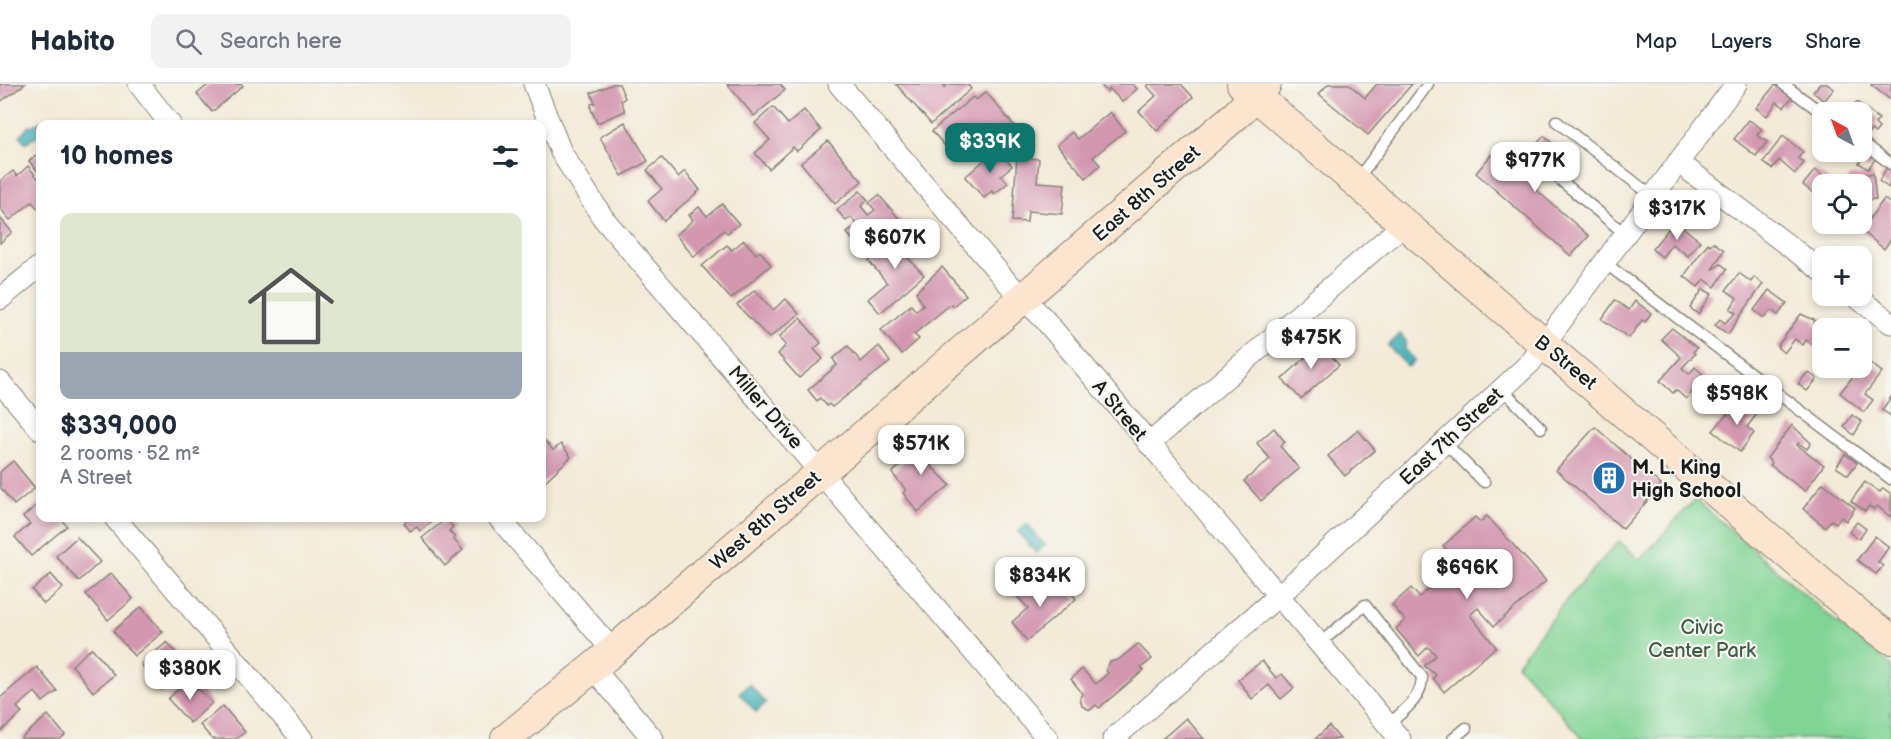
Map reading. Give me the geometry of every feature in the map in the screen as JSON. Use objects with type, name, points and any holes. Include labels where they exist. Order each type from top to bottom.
[{"type":"street","points":[[139,84],[167,120]]},
{"type":"street","name":"Miller Drive","points":[[534,84],[561,152],[603,218],[1048,739]]},
{"type":"street","name":"A Street","points":[[839,84],[1023,299],[1044,319],[1394,732]]},
{"type":"street","name":"East 7th Street","points":[[1113,739],[1278,596],[1502,389],[1545,345],[1736,84]]},
{"type":"street","name":"East 8th Street","points":[[1023,299],[1236,116],[1254,88]]},
{"type":"street","name":"B Street","points":[[1254,88],[1404,224],[1862,618],[1890,635]]},
{"type":"street","points":[[1678,162],[1812,263]]},
{"type":"street","points":[[1149,444],[1404,224]]},
{"type":"street","points":[[0,299],[36,269]]},
{"type":"street","name":"West 8th Street","points":[[506,739],[603,660],[1023,299]]},
{"type":"street","points":[[1868,306],[1891,323]]},
{"type":"street","points":[[0,382],[36,423]]},
{"type":"street","points":[[118,522],[303,739]]},
{"type":"street","points":[[502,522],[603,660],[653,739]]},
{"type":"lane","points":[[1356,182],[1428,84]]},
{"type":"lane","points":[[1783,84],[1812,106]]},
{"type":"lane","points":[[1556,121],[1652,196]]},
{"type":"lane","points":[[1872,150],[1891,164]]},
{"type":"lane","points":[[1558,178],[1625,234]]},
{"type":"lane","points":[[1605,264],[1891,479]]},
{"type":"lane","points":[[1502,389],[1541,428]]},
{"type":"lane","points":[[1444,442],[1484,482]]},
{"type":"lane","points":[[1319,644],[1365,605],[1422,677],[1422,688],[1394,732]]},
{"type":"lane","points":[[1453,739],[1466,728]]},
{"type":"green space","name":"Civic Center Park","points":[[1695,499],[1842,627],[1891,665],[1891,739],[1583,739],[1517,664],[1562,605],[1619,541],[1640,560]]},
{"type":"water","points":[[36,124],[36,137],[25,143],[20,136],[28,127]]},
{"type":"water","points":[[1400,334],[1406,341],[1405,349],[1415,360],[1408,367],[1388,346]]},
{"type":"water","points":[[1027,524],[1045,545],[1036,553],[1018,532]]},
{"type":"water","points":[[749,684],[766,703],[756,712],[739,693]]},
{"type":"building","points":[[0,84],[25,84],[0,102]]},
{"type":"building","points":[[209,84],[241,84],[243,86],[212,112],[197,94]]},
{"type":"building","points":[[613,84],[619,84],[625,98],[621,101],[625,111],[597,123],[591,109],[591,104],[595,103],[591,93]]},
{"type":"building","points":[[727,84],[780,84],[785,90],[754,116]]},
{"type":"building","points":[[896,84],[943,84],[945,87],[948,84],[967,84],[971,89],[931,124]]},
{"type":"building","points":[[1100,84],[1133,84],[1137,89],[1122,102],[1110,89],[1107,92]]},
{"type":"building","points":[[1150,84],[1181,84],[1193,97],[1157,131],[1139,111],[1156,96],[1147,86]]},
{"type":"building","points":[[1328,84],[1349,84],[1365,98],[1377,84],[1412,84],[1368,135],[1319,94]]},
{"type":"building","points":[[1820,84],[1827,84],[1834,89],[1824,101],[1813,92]]},
{"type":"building","points":[[1891,84],[1891,100],[1871,85]]},
{"type":"building","points":[[1775,85],[1792,98],[1784,107],[1777,102],[1767,116],[1756,108]]},
{"type":"building","points":[[986,92],[1016,128],[981,158],[961,133],[945,146],[932,131],[973,97],[976,100]]},
{"type":"building","points":[[773,107],[788,124],[804,110],[821,130],[797,151],[793,147],[769,169],[755,153],[770,140],[755,123]]},
{"type":"building","points":[[1110,112],[1125,131],[1093,157],[1100,165],[1086,178],[1057,145],[1072,132],[1078,139]]},
{"type":"building","points":[[1872,114],[1879,119],[1875,124],[1879,128],[1875,133],[1872,131]]},
{"type":"building","points":[[1749,120],[1762,129],[1757,135],[1767,142],[1756,156],[1734,139]]},
{"type":"building","points":[[625,122],[648,161],[622,176],[600,137]]},
{"type":"building","points":[[1544,136],[1565,154],[1534,188],[1589,236],[1571,256],[1476,173],[1492,154],[1512,171]]},
{"type":"building","points":[[1783,136],[1803,152],[1798,158],[1804,163],[1795,174],[1779,160],[1772,169],[1763,162]]},
{"type":"building","points":[[828,141],[862,181],[835,204],[801,163]]},
{"type":"building","points":[[997,149],[1012,166],[1001,175],[1008,183],[994,194],[992,191],[984,198],[965,177]]},
{"type":"building","points":[[1872,154],[1876,158],[1868,169],[1859,163],[1872,162]]},
{"type":"building","points":[[36,155],[36,169],[29,161]]},
{"type":"building","points":[[1017,157],[1039,159],[1037,182],[1065,184],[1062,214],[1028,211],[1027,222],[1012,221]]},
{"type":"building","points":[[662,158],[678,177],[685,171],[700,190],[664,221],[648,201],[662,189],[647,170]]},
{"type":"building","points":[[28,166],[36,176],[36,207],[32,202],[10,220],[0,208],[0,181],[13,171],[17,176]]},
{"type":"building","points":[[1887,167],[1891,170],[1889,188],[1879,181]]},
{"type":"building","points":[[1815,170],[1820,174],[1812,174],[1812,192],[1803,185]]},
{"type":"building","points":[[1873,173],[1876,199],[1872,199],[1872,174],[1867,174]]},
{"type":"building","points":[[860,191],[868,200],[861,206],[868,215],[875,210],[869,203],[879,195],[902,222],[885,237],[880,231],[860,249],[847,233],[857,225],[851,217],[846,221],[837,210]]},
{"type":"building","points":[[1884,199],[1891,204],[1891,239],[1884,249],[1866,234],[1872,234],[1872,215]]},
{"type":"building","points":[[722,204],[739,224],[727,233],[724,230],[694,257],[676,235],[693,220],[689,215],[699,207],[707,216]]},
{"type":"building","points":[[0,218],[12,232],[0,243]]},
{"type":"building","points":[[1675,221],[1700,241],[1688,256],[1672,244],[1662,257],[1652,249]]},
{"type":"building","points":[[906,229],[919,245],[906,256],[924,275],[880,313],[868,299],[887,283],[869,261]]},
{"type":"building","points":[[744,240],[756,254],[760,251],[771,265],[731,299],[702,266],[727,245],[732,250]]},
{"type":"building","points":[[1713,242],[1724,250],[1712,270],[1721,264],[1727,269],[1715,287],[1704,279],[1698,287],[1684,276],[1708,243],[1710,245]]},
{"type":"building","points":[[942,267],[966,295],[953,306],[951,304],[914,334],[919,339],[902,354],[881,330],[911,305],[916,311],[923,305],[916,292]]},
{"type":"building","points":[[1739,273],[1751,282],[1754,277],[1763,284],[1728,334],[1715,325],[1720,319],[1725,323],[1736,313],[1730,309],[1737,298],[1726,290]]},
{"type":"building","points":[[1703,289],[1712,294],[1698,314],[1690,308]]},
{"type":"building","points":[[755,290],[773,310],[786,299],[799,314],[769,338],[737,305]]},
{"type":"building","points":[[1769,290],[1787,303],[1778,315],[1771,310],[1764,318],[1754,310]]},
{"type":"building","points":[[1615,300],[1629,310],[1635,301],[1651,313],[1645,322],[1642,320],[1629,338],[1602,319]]},
{"type":"building","points":[[1801,314],[1812,319],[1812,345],[1806,340],[1803,345],[1795,339],[1784,353],[1777,347]]},
{"type":"building","points":[[800,318],[821,343],[814,349],[823,359],[799,378],[778,354],[786,345],[779,337]]},
{"type":"building","points":[[1672,328],[1697,348],[1693,352],[1695,354],[1682,368],[1689,374],[1695,367],[1706,377],[1701,383],[1705,387],[1698,395],[1693,391],[1686,399],[1676,390],[1673,393],[1660,381],[1681,357],[1661,339]]},
{"type":"building","points":[[1316,339],[1339,365],[1301,399],[1282,379],[1305,358],[1301,353]]},
{"type":"building","points":[[848,346],[861,362],[879,346],[890,362],[832,407],[829,404],[827,406],[820,398],[817,401],[808,390],[837,365],[833,359]]},
{"type":"building","points":[[1872,364],[1882,372],[1865,394],[1873,400],[1864,412],[1840,393],[1852,378],[1872,378]]},
{"type":"building","points":[[1808,372],[1812,378],[1817,379],[1807,391],[1798,384]]},
{"type":"building","points":[[1746,380],[1757,388],[1746,402],[1736,394]]},
{"type":"building","points":[[1891,397],[1891,416],[1882,410]]},
{"type":"building","points":[[1739,400],[1757,414],[1747,427],[1754,433],[1740,452],[1713,431]]},
{"type":"building","points":[[1852,415],[1862,422],[1854,435],[1844,427]]},
{"type":"building","points":[[1792,425],[1811,443],[1807,449],[1798,443],[1797,445],[1824,465],[1805,491],[1770,465],[1772,463],[1767,458]]},
{"type":"building","name":"M. L. King High School","points":[[1595,427],[1661,485],[1623,529],[1556,470]]},
{"type":"building","points":[[1274,428],[1285,442],[1280,446],[1299,469],[1261,501],[1244,481],[1270,459],[1257,443]]},
{"type":"building","points":[[1358,430],[1375,450],[1345,476],[1328,456]]},
{"type":"building","points":[[926,436],[940,452],[928,463],[950,485],[918,512],[903,493],[906,490],[892,473],[911,456],[909,452]]},
{"type":"building","points":[[546,442],[553,450],[561,444],[571,457],[546,480]]},
{"type":"building","points":[[1845,454],[1857,463],[1848,475],[1836,467]]},
{"type":"building","points":[[13,461],[35,488],[14,505],[0,487],[0,472]]},
{"type":"building","points":[[1865,482],[1880,492],[1883,488],[1891,494],[1891,517],[1877,506],[1874,509],[1869,506],[1865,511],[1851,501]]},
{"type":"building","points":[[1823,483],[1855,508],[1846,521],[1841,517],[1836,523],[1831,520],[1825,527],[1803,509]]},
{"type":"building","points":[[36,506],[36,522],[64,522],[67,526],[31,556],[15,537],[30,524],[23,517]]},
{"type":"building","points":[[1487,516],[1546,581],[1494,626],[1478,608],[1470,615],[1496,647],[1444,692],[1433,678],[1436,675],[1424,666],[1436,655],[1428,647],[1419,656],[1396,629],[1405,620],[1392,605],[1411,588],[1419,597],[1440,579],[1444,584],[1452,578],[1436,560],[1447,551],[1443,546],[1475,517],[1480,522]]},
{"type":"building","points":[[431,522],[420,531],[417,527],[410,531],[404,523]]},
{"type":"building","points":[[442,522],[449,522],[453,527],[449,531],[455,538],[453,539],[463,550],[445,566],[422,538]]},
{"type":"building","points":[[1857,522],[1866,529],[1858,539],[1849,532]]},
{"type":"building","points":[[1875,536],[1889,547],[1878,562],[1883,566],[1876,574],[1857,560]]},
{"type":"building","points":[[77,537],[100,562],[79,581],[56,556]]},
{"type":"building","points":[[111,573],[133,599],[108,620],[86,594]]},
{"type":"building","points":[[51,574],[63,588],[44,604],[32,590]]},
{"type":"building","points":[[1030,580],[1043,595],[1050,589],[1055,595],[1065,585],[1076,599],[1027,641],[1012,622],[1028,608],[1015,594]]},
{"type":"building","points":[[141,607],[163,632],[134,656],[113,631]]},
{"type":"building","points":[[167,642],[188,668],[162,690],[141,664]]},
{"type":"building","points":[[1138,644],[1152,659],[1141,668],[1144,670],[1099,708],[1096,705],[1090,710],[1082,706],[1080,698],[1083,694],[1071,679],[1082,669],[1096,684],[1108,673],[1106,670],[1110,662],[1118,660]]},
{"type":"building","points":[[92,648],[114,675],[93,692],[72,665]]},
{"type":"building","points":[[1262,661],[1276,678],[1282,674],[1294,688],[1281,699],[1269,685],[1252,699],[1238,680]]},
{"type":"building","points":[[37,667],[57,691],[43,702],[35,692],[17,707],[22,713],[0,732],[0,698]]},
{"type":"building","points":[[189,679],[212,703],[190,723],[168,699]]},
{"type":"building","points":[[223,706],[245,732],[236,739],[212,739],[200,725]]},
{"type":"building","points":[[48,715],[65,735],[60,739],[20,739]]},
{"type":"building","points":[[1186,718],[1204,739],[1162,739]]},
{"type":"building","points":[[1329,726],[1340,739],[1315,739]]},
{"type":"place","name":"M. L. King High School","points":[[1609,478]]}]
